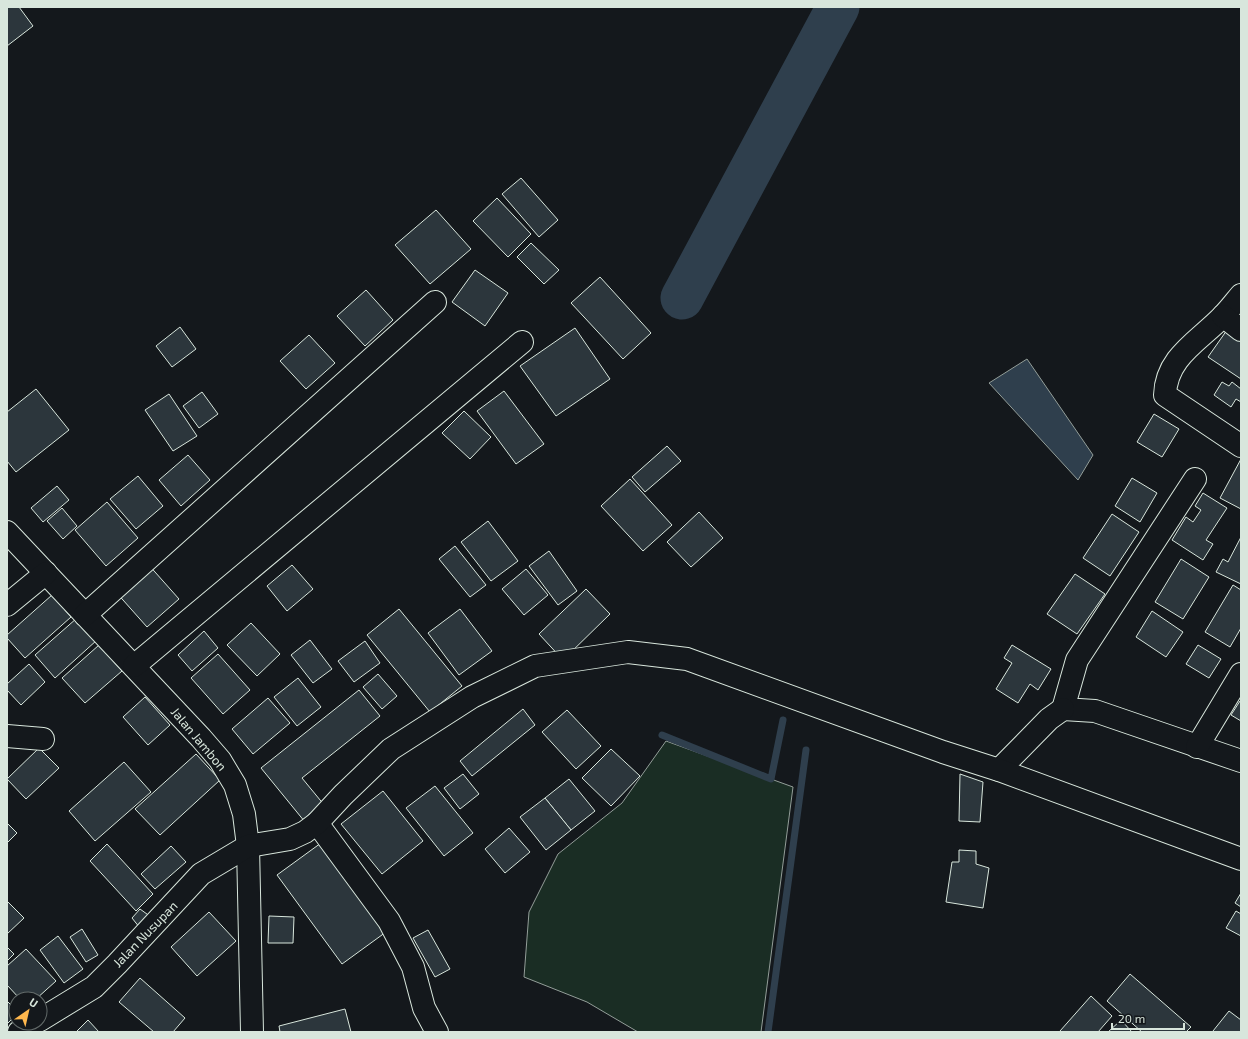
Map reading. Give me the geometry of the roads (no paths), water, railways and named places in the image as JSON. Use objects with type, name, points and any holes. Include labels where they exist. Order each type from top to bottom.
[{"type":"street","points":[[1241,295],[1223,316],[1179,357],[1165,381],[1165,395],[1241,446]]},
{"type":"street","points":[[85,615],[435,302]]},
{"type":"street","points":[[1223,316],[1241,330]]},
{"type":"street","points":[[134,666],[522,342]]},
{"type":"street","points":[[999,770],[1049,719],[1063,709],[1077,660],[1194,478]]},
{"type":"street","name":"Jalan Jambon","points":[[7,532],[134,666],[220,760],[237,792],[244,814],[248,846],[252,1032]]},
{"type":"street","points":[[7,605],[46,573]]},
{"type":"street","points":[[248,846],[290,839],[305,832],[317,823],[343,795],[392,750],[472,698],[535,666],[628,652],[687,659],[942,752],[999,770],[1241,859]]},
{"type":"street","points":[[1197,747],[1241,674]]},
{"type":"street","points":[[1063,709],[1096,711],[1241,761]]},
{"type":"street","points":[[7,736],[43,739]]},
{"type":"street","points":[[317,823],[389,921],[413,967],[424,1008],[437,1032]]},
{"type":"street","name":"Jalan Nusupan","points":[[48,1015],[94,986],[117,964],[201,874],[248,846]]},
{"type":"water","points":[[1027,359],[1093,455],[1078,480],[989,383]]},
{"type":"waterway","points":[[682,298],[838,7]]},
{"type":"waterway","points":[[662,735],[771,779],[783,720]]},
{"type":"waterway","points":[[768,1032],[806,750]]}]
